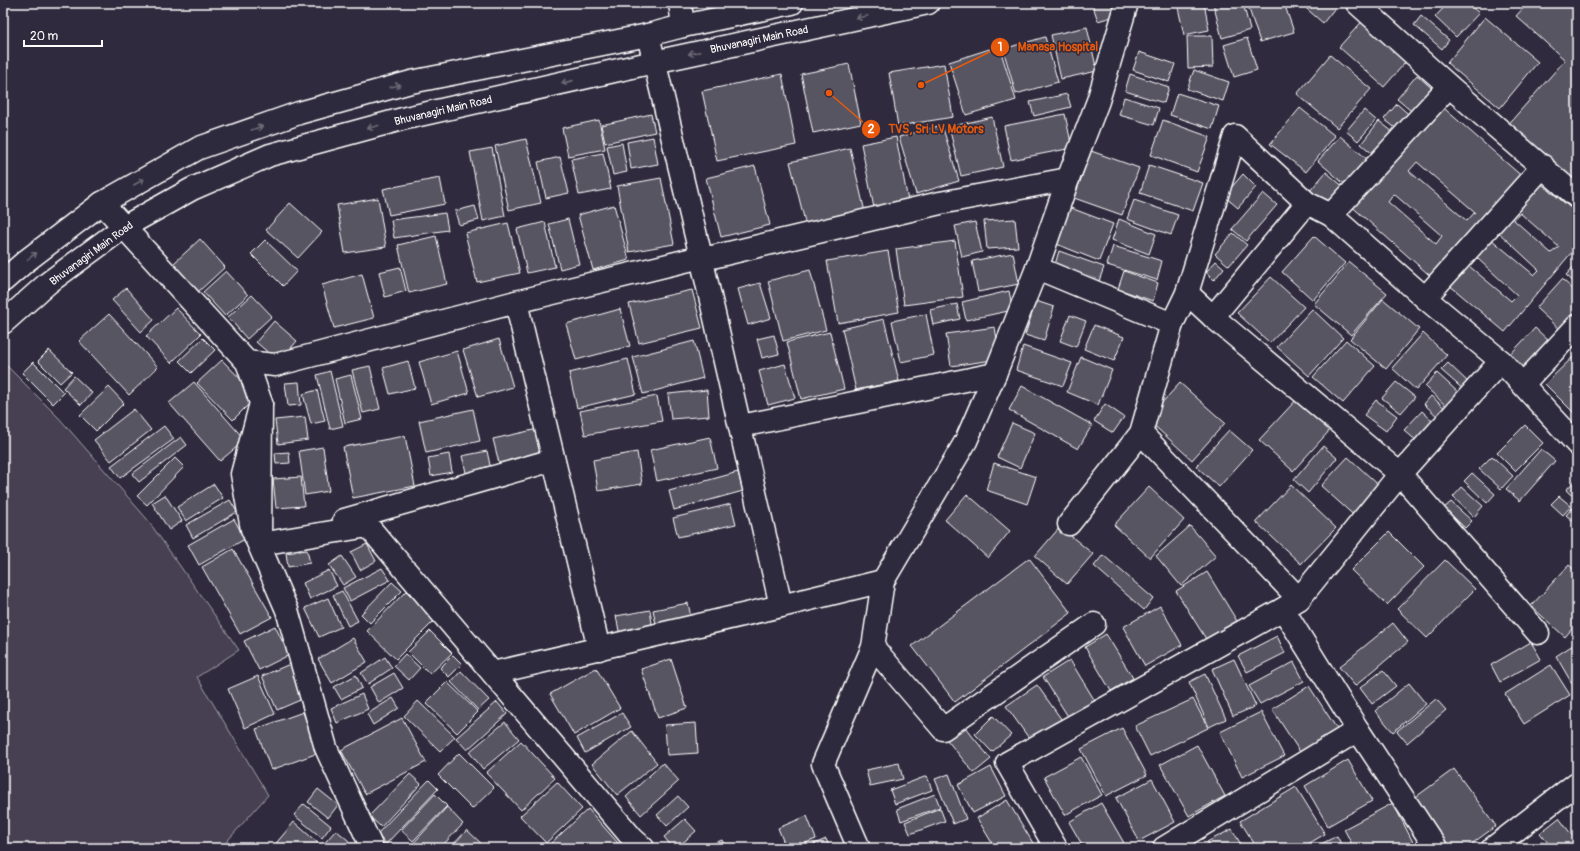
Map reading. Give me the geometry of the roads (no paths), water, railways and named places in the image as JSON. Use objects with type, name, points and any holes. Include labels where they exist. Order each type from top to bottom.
[{"type":"street","points":[[680,3],[683,26]]},
{"type":"street","points":[[3,281],[26,261],[102,203],[199,148],[299,113],[411,82],[648,35],[792,3]]},
{"type":"street","name":"Bhuvanagiri Main Road","points":[[3,323],[48,283],[124,227],[192,189],[270,155],[406,118],[654,62],[928,3]]},
{"type":"street","points":[[857,848],[858,846],[823,764],[873,647],[883,581],[966,440],[995,374],[1037,268],[1068,179],[1098,101],[1127,3]]},
{"type":"street","points":[[1357,3],[1449,86],[1577,197]]},
{"type":"street","points":[[648,35],[741,426],[781,606]]},
{"type":"street","points":[[1330,215],[1449,86]]},
{"type":"street","points":[[1069,524],[1141,433],[1172,324],[1187,294],[1235,136],[1307,203],[1330,215],[1501,362],[1577,444]]},
{"type":"street","points":[[1425,298],[1543,166]]},
{"type":"street","points":[[247,362],[275,365],[516,302],[701,257],[712,257],[940,203],[1068,179]]},
{"type":"street","points":[[102,203],[247,362],[261,403],[242,474],[256,537],[287,610],[326,748],[372,848]]},
{"type":"street","points":[[1213,317],[1307,203]]},
{"type":"street","points":[[1037,268],[1172,324]]},
{"type":"street","points":[[1187,294],[1400,474],[1538,633]]},
{"type":"street","points":[[516,302],[599,649]]},
{"type":"street","points":[[1523,384],[1577,326]]},
{"type":"street","points":[[1056,848],[1007,763],[1291,604],[1400,474],[1501,362]]},
{"type":"street","points":[[741,426],[995,374]]},
{"type":"street","points":[[1141,433],[1291,604],[1358,730],[1436,848]]},
{"type":"street","points":[[256,537],[553,460]]},
{"type":"street","points":[[256,537],[368,526],[633,839],[643,848]]},
{"type":"street","points":[[493,673],[883,581]]},
{"type":"street","points":[[873,647],[943,729],[1094,624]]},
{"type":"street","points":[[1164,848],[1358,730]]},
{"type":"street","points":[[1493,848],[1577,783]]},
{"type":"place","name":"Manasa Hospital","points":[[921,85]]},
{"type":"place","name":"TVS, Sri LV Motors","points":[[829,93]]}]
